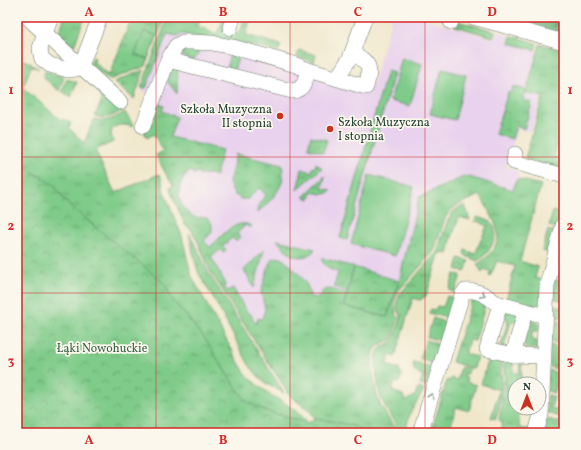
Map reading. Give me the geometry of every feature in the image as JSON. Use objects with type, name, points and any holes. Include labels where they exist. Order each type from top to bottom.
[{"type":"street","points":[[27,17],[120,102]]},
{"type":"street","points":[[51,17],[40,48],[40,55],[44,61],[50,65],[68,70],[74,70],[80,66],[84,60],[100,17]]},
{"type":"street","points":[[337,78],[352,53],[365,17]]},
{"type":"street","points":[[473,17],[564,42]]},
{"type":"street","points":[[143,126],[168,60],[176,46],[181,43],[212,43],[296,65],[366,87],[369,73],[368,66],[365,61],[352,53]]},
{"type":"street","points":[[168,60],[292,91],[298,90],[303,85],[308,70]]},
{"type":"street","points":[[515,154],[514,162],[564,176]]},
{"type":"street","points":[[536,433],[541,415],[547,285],[559,257],[564,222]]},
{"type":"street","points":[[420,433],[462,295],[466,291],[487,296],[495,303],[545,316]]},
{"type":"street","points":[[500,304],[487,349],[513,355],[543,356]]},
{"type":"street","points":[[513,355],[525,312]]},
{"type":"shaded area","points":[[392,17],[419,17],[494,39],[496,31],[510,35],[508,43],[553,56],[531,132],[517,129],[506,167],[519,171],[514,191],[419,197],[399,281],[387,317],[315,418],[309,410],[294,397],[227,291],[192,229],[171,188],[174,185],[167,138],[154,134],[147,138],[150,94],[142,91],[165,33],[179,32],[372,86]]},
{"type":"green space","points":[[65,17],[85,17],[74,46],[58,34]]},
{"type":"green space","points":[[132,17],[165,17],[153,47],[137,55],[148,59],[146,66],[109,80],[90,64],[93,57],[95,58],[94,62],[109,76]]},
{"type":"green space","points":[[168,17],[201,17],[198,26],[217,34],[224,17],[228,17],[225,28],[240,33],[245,17],[251,17],[246,35],[281,45],[278,52],[260,47],[182,34],[177,36],[167,34],[146,88],[141,88]]},
{"type":"green space","points":[[512,17],[564,17],[564,40],[510,25]]},
{"type":"green space","points":[[457,21],[495,31],[493,37],[455,26]]},
{"type":"green space","points":[[144,31],[157,36],[148,59],[135,54]]},
{"type":"green space","points":[[511,36],[537,43],[535,50],[509,43]]},
{"type":"green space","points":[[540,44],[564,51],[564,122],[554,157],[564,160],[564,170],[525,159],[543,97],[526,93]]},
{"type":"green space","points":[[184,47],[197,49],[198,55],[194,60],[182,57],[181,52]]},
{"type":"green space","points":[[299,50],[316,55],[314,62],[297,57]]},
{"type":"green space","points":[[232,54],[239,55],[234,71],[228,68],[229,59]]},
{"type":"green space","points":[[402,58],[422,64],[410,106],[390,101]]},
{"type":"green space","name":"Łąki Nowohuckie","points":[[24,60],[39,69],[31,66],[23,88],[62,121],[63,119],[71,123],[69,128],[84,143],[94,119],[107,120],[125,112],[134,127],[120,125],[115,127],[111,133],[113,142],[95,150],[115,193],[159,174],[162,180],[164,192],[182,236],[192,277],[229,345],[229,348],[231,348],[243,369],[256,384],[270,394],[270,396],[273,396],[296,411],[308,423],[17,433],[17,77]]},
{"type":"green space","points":[[178,66],[177,94],[167,81],[172,68]]},
{"type":"green space","points":[[442,69],[466,75],[455,120],[430,114]]},
{"type":"green space","points":[[144,70],[134,99],[114,82]]},
{"type":"green space","points":[[45,71],[64,77],[59,91],[43,77]]},
{"type":"green space","points":[[387,71],[394,73],[347,240],[340,238]]},
{"type":"green space","points":[[67,79],[77,82],[71,97],[62,91]]},
{"type":"green space","points":[[513,86],[526,90],[523,100],[532,103],[524,129],[516,126],[512,139],[495,134],[508,92],[511,93]]},
{"type":"green space","points":[[103,91],[119,104],[123,110],[110,117],[103,118],[95,116],[102,100],[100,97]]},
{"type":"green space","points":[[156,103],[164,106],[162,111],[177,117],[170,137],[222,150],[216,176],[210,174],[200,175],[199,172],[193,174],[191,171],[183,178],[180,185],[179,197],[184,208],[188,212],[199,219],[199,217],[207,218],[212,224],[212,232],[204,241],[210,247],[229,229],[235,226],[246,224],[252,226],[250,228],[246,225],[237,233],[240,237],[236,241],[232,238],[223,246],[226,250],[223,253],[220,250],[211,257],[226,284],[224,286],[227,291],[233,288],[248,314],[250,313],[256,324],[258,318],[262,319],[265,309],[261,292],[270,262],[277,257],[283,259],[300,276],[307,286],[310,297],[319,298],[321,293],[326,289],[334,290],[347,294],[344,306],[387,317],[399,281],[419,197],[466,176],[513,190],[517,179],[541,185],[520,261],[538,267],[535,278],[544,280],[543,307],[537,311],[506,300],[515,266],[497,261],[491,275],[489,276],[490,271],[483,269],[482,273],[477,264],[486,258],[493,250],[496,245],[498,235],[490,212],[480,195],[456,206],[447,215],[444,221],[434,251],[397,294],[394,302],[398,319],[391,340],[380,344],[374,352],[372,367],[376,393],[381,406],[397,433],[378,433],[361,430],[354,426],[315,418],[309,410],[290,396],[210,271],[191,229],[185,225],[171,192],[170,187],[172,188],[173,185],[156,155],[163,151],[154,134],[147,138],[144,132]]},
{"type":"green space","points":[[311,136],[327,140],[323,152],[308,148]]},
{"type":"green space","points":[[236,154],[282,165],[282,180],[277,192],[257,213],[261,201],[266,195],[259,188],[248,199],[241,199],[233,193],[229,182]]},
{"type":"green space","name":"Łąki Nowohuckie","points":[[17,159],[31,171],[54,185],[69,205],[165,284],[172,299],[205,339],[228,376],[247,402],[266,411],[308,423],[315,418],[354,426],[361,430],[378,433],[17,433]]},
{"type":"green space","points":[[316,163],[322,168],[297,190],[302,169],[311,172],[313,167],[315,168]]},
{"type":"green space","points":[[369,175],[414,187],[395,256],[351,244]]},
{"type":"green space","points":[[325,176],[322,188],[331,190],[329,192],[323,194],[312,192],[310,199],[303,197]]},
{"type":"green space","points":[[465,205],[470,220],[459,217],[449,246],[448,254],[440,252],[426,296],[420,300],[413,298],[395,357],[390,355],[387,365],[399,369],[402,375],[399,383],[395,382],[392,391],[403,395],[405,401],[415,396],[419,388],[424,390],[410,413],[405,433],[400,433],[380,395],[376,370],[376,356],[383,346],[392,342],[401,318],[397,309],[399,295],[437,252],[447,222],[453,212]]},
{"type":"green space","points":[[553,211],[563,214],[559,229],[549,226]]},
{"type":"green space","points":[[477,217],[485,219],[493,224],[495,233],[493,243],[488,252],[477,261],[466,256],[464,253],[465,250],[475,254],[487,226],[478,221],[474,222]]},
{"type":"green space","points":[[548,230],[558,233],[552,253],[542,251]]},
{"type":"green space","points":[[189,233],[208,272],[284,393],[267,384],[249,365],[198,272]]},
{"type":"green space","points":[[277,240],[315,249],[310,255],[297,257],[286,251]]},
{"type":"green space","points":[[264,250],[254,288],[244,270]]},
{"type":"green space","points":[[322,258],[354,267],[348,291],[334,287],[338,272],[329,269],[323,263]]},
{"type":"green space","points":[[459,258],[469,261],[465,272],[456,269]]},
{"type":"green space","points":[[354,267],[399,281],[387,317],[344,306]]},
{"type":"green space","points":[[454,274],[461,275],[455,293],[449,290]]},
{"type":"green space","points":[[552,279],[564,282],[564,301],[552,298]]},
{"type":"green space","points":[[447,296],[454,298],[447,318],[429,313],[431,309],[435,310],[437,306],[443,307]]},
{"type":"green space","points":[[473,297],[485,303],[485,306],[475,341],[469,340],[465,354],[478,357],[474,368],[471,368],[452,362]]},
{"type":"green space","points":[[551,304],[564,308],[564,319],[551,316]]},
{"type":"green space","points":[[504,312],[516,312],[519,320],[511,322],[503,350],[500,349],[508,321],[503,316]]},
{"type":"green space","points":[[433,318],[444,322],[445,328],[441,341],[427,337]]},
{"type":"green space","points":[[551,319],[564,323],[564,345],[550,341]]},
{"type":"green space","points":[[534,320],[539,324],[538,331],[532,331],[532,340],[537,341],[537,350],[526,348],[524,345],[529,321]]},
{"type":"green space","points":[[426,340],[440,345],[434,364],[420,359]]},
{"type":"green space","points":[[550,345],[564,349],[564,360],[561,370],[550,367]]},
{"type":"green space","points":[[489,358],[500,359],[502,379],[501,399],[496,419],[491,418],[499,390],[481,384]]},
{"type":"green space","points":[[503,360],[514,360],[513,373],[519,373],[520,361],[522,361],[521,376],[507,376],[507,416],[520,416],[519,428],[530,429],[529,433],[502,430],[502,421],[499,420],[505,379]]},
{"type":"green space","points":[[414,362],[432,367],[426,386],[420,385],[423,375],[416,373],[413,367]]},
{"type":"green space","points":[[461,367],[469,369],[468,374],[465,373],[463,377],[467,378],[466,382],[476,385],[469,411],[456,407],[449,433],[431,433],[447,380],[450,381],[451,378],[457,380]]},
{"type":"green space","points":[[549,370],[560,374],[555,393],[547,391]]},
{"type":"green space","points":[[548,395],[554,397],[551,408],[564,412],[564,418],[547,413]]},
{"type":"green space","points":[[547,419],[564,423],[564,426],[560,425],[558,433],[542,433]]},
{"type":"place","name":"Szkoła Muzyczna II stopnia","points":[[280,116]]},
{"type":"place","name":"Szkoła Muzyczna I stopnia","points":[[330,129]]}]
